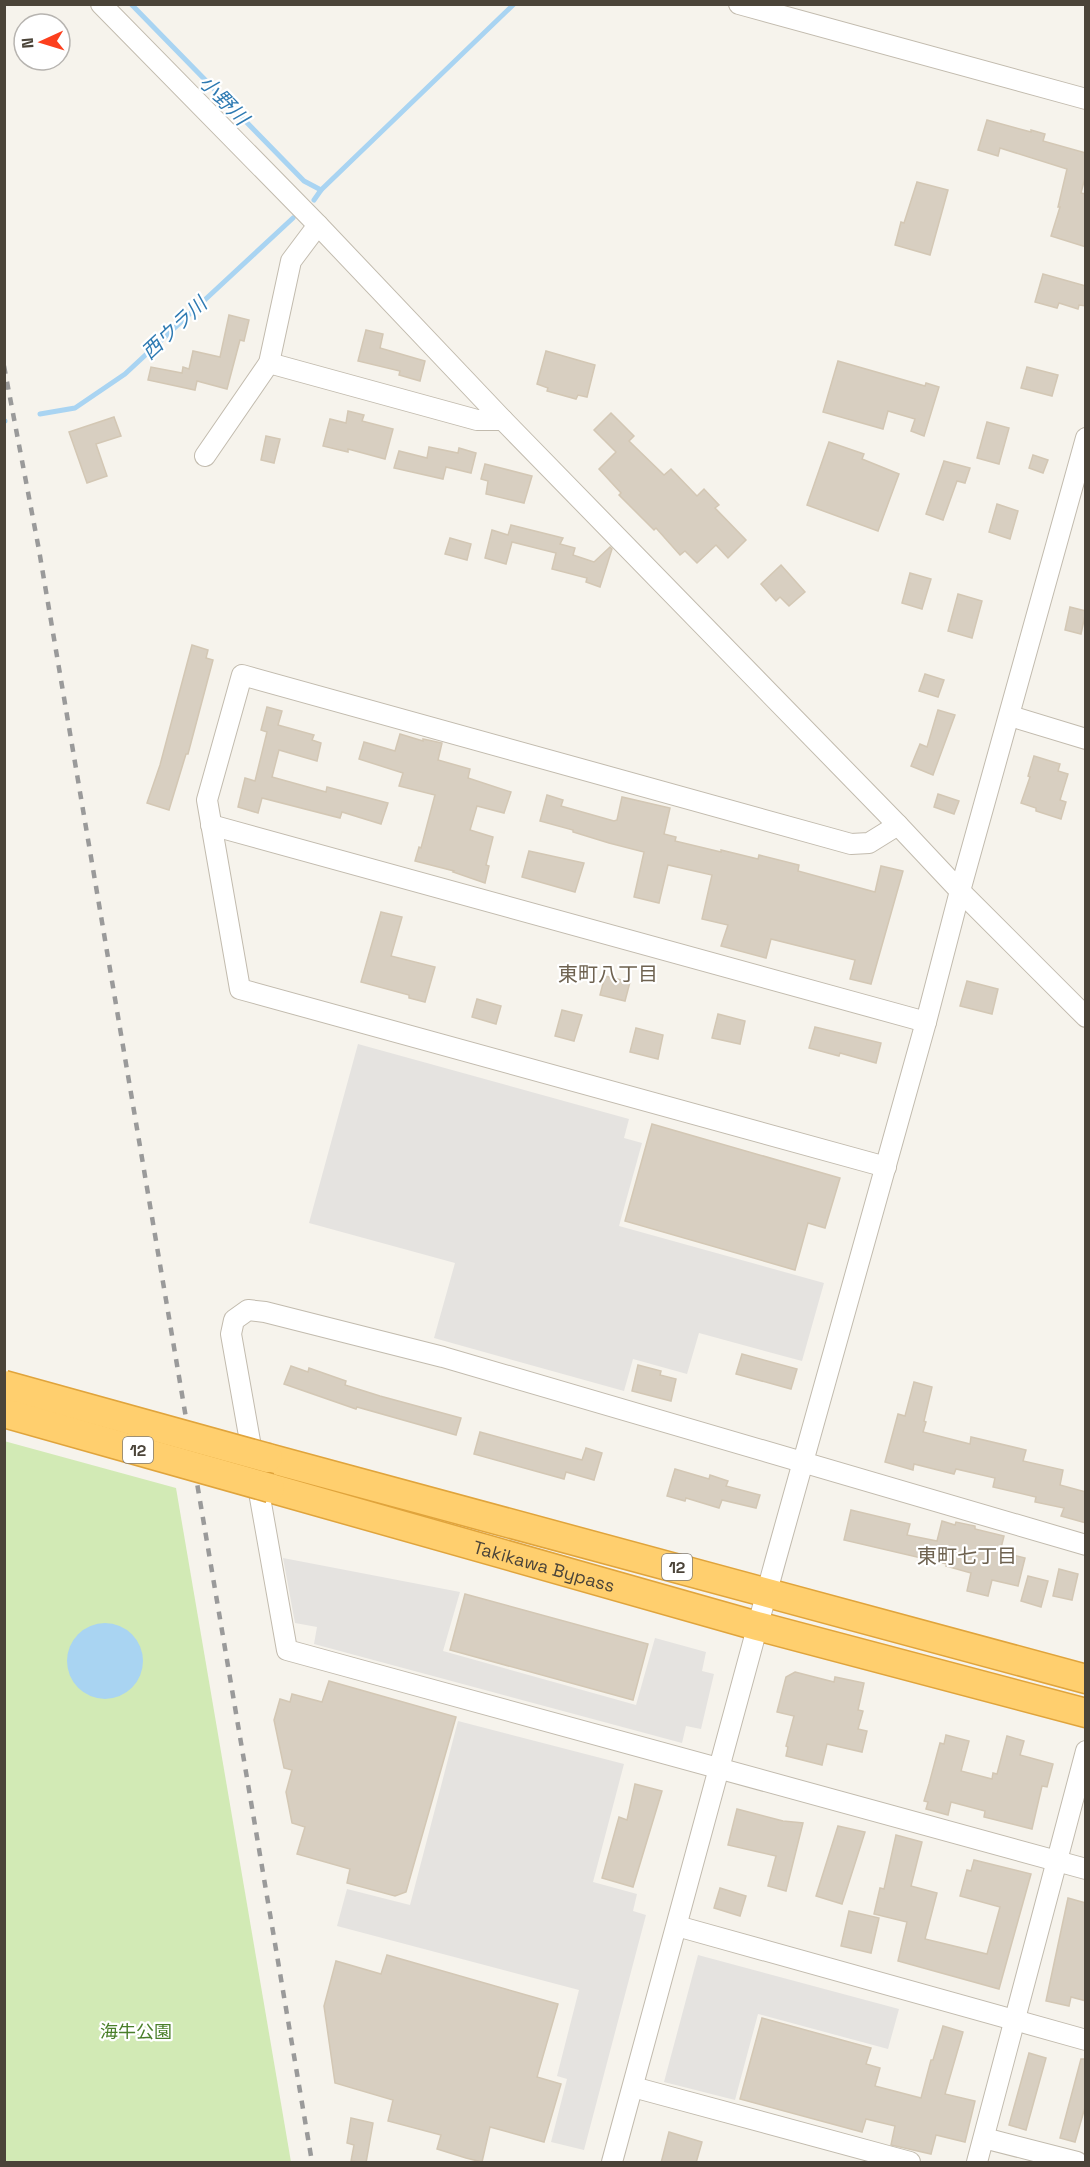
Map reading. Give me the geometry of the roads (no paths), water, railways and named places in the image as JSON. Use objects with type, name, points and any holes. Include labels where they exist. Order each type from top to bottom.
[{"type":"highway","name":"Takikawa Bypass","points":[[4,1385],[1086,1678]]},
{"type":"highway","name":"Takikawa Bypass","points":[[4,1413],[757,1626],[1086,1713]]},
{"type":"street","points":[[100,4],[318,225],[503,420],[960,891],[1086,1017]]},
{"type":"street","points":[[739,4],[1086,99]]},
{"type":"street","points":[[205,456],[269,363],[291,261],[318,225]]},
{"type":"street","points":[[269,363],[477,420],[503,420]]},
{"type":"street","points":[[612,2163],[757,1626],[886,1167],[1086,438]]},
{"type":"street","points":[[886,1167],[240,989],[207,800],[242,675],[851,844],[870,843],[898,825]]},
{"type":"street","points":[[1010,716],[1086,739]]},
{"type":"street","points":[[211,825],[926,1022]]},
{"type":"street","points":[[1086,1545],[444,1357],[265,1312],[248,1310],[234,1320],[231,1334],[287,1650],[1086,1869]]},
{"type":"street","points":[[977,2163],[1086,1751]]},
{"type":"street","points":[[677,1926],[1086,2040]]},
{"type":"street","points":[[633,2087],[910,2163]]},
{"type":"street","points":[[984,2138],[1077,2163]]},
{"type":"water","points":[[98,1623],[112,1623],[126,1629],[137,1640],[143,1654],[140,1676],[132,1688],[112,1699],[98,1699],[84,1693],[73,1682],[67,1668],[67,1654],[73,1640],[84,1629]]},
{"type":"waterway","name":"小野川","points":[[131,4],[304,181],[321,190]]},
{"type":"waterway","name":"西ウラ川","points":[[314,200],[321,190],[514,4]]},
{"type":"waterway","name":"西ウラ川","points":[[40,414],[75,408],[125,374],[293,218]]},
{"type":"railway","points":[[4,366],[39,550],[312,2162]]},
{"type":"district","name":"東町八丁目","points":[[608,974]]},
{"type":"district","name":"東町七丁目","points":[[967,1556]]},
{"type":"park label","name":"海牛公園","points":[[136,2031]]}]
